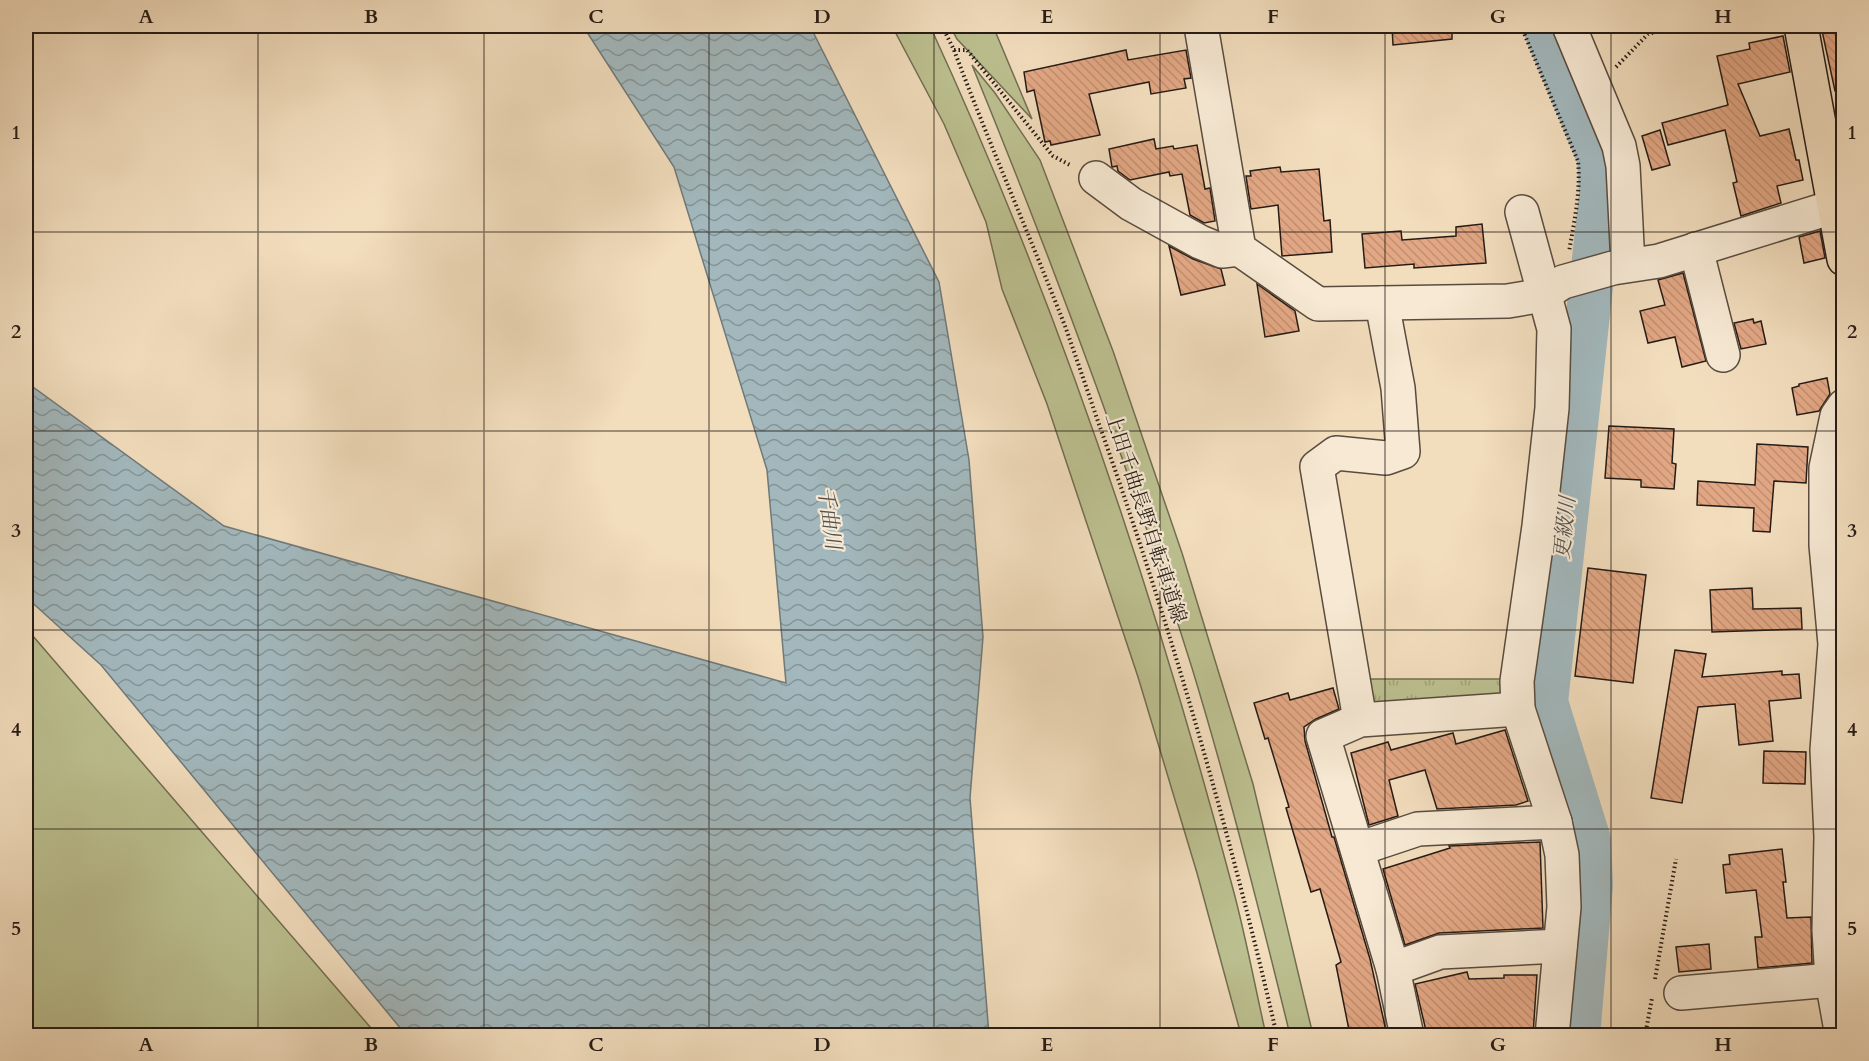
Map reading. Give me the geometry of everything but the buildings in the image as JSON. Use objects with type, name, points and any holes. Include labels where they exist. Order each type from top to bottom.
[{"type":"main road","points":[[1801,26],[1844,259]]},
{"type":"street","points":[[1201,26],[1239,249]]},
{"type":"street","points":[[1569,26],[1619,146],[1623,166],[1620,267]]},
{"type":"street","points":[[1096,178],[1131,204],[1200,242],[1222,250],[1239,249],[1318,304],[1508,301],[1620,267],[1659,261],[1833,207]]},
{"type":"street","points":[[1522,212],[1558,286],[1554,329],[1552,408],[1539,526],[1517,681],[1518,709],[1555,822],[1562,855],[1564,907],[1552,1035]]},
{"type":"street","points":[[1696,249],[1724,355]]},
{"type":"street","points":[[1360,720],[1317,467],[1336,453],[1386,458],[1403,452],[1398,388],[1382,303]]},
{"type":"street","points":[[1842,1035],[1832,980],[1829,930],[1831,837],[1827,750],[1835,644],[1826,545],[1826,468],[1837,417],[1844,406]]},
{"type":"street","points":[[1407,1035],[1393,969],[1323,736],[1360,720],[1518,709]]},
{"type":"street","points":[[1358,849],[1418,829],[1555,822]]},
{"type":"street","points":[[1393,969],[1440,952],[1560,946]]},
{"type":"street","points":[[1681,993],[1832,980]]},
{"type":"path","name":"上田千曲長野自転車道線","points":[[942,26],[954,50],[1065,327],[1137,533],[1188,696],[1221,813],[1255,939],[1277,1035]]},
{"type":"path","points":[[1521,26],[1578,161],[1580,177],[1578,195],[1558,286]]},
{"type":"path","points":[[1595,89],[1648,34],[1681,26]]},
{"type":"path","points":[[954,50],[967,50],[1053,156],[1096,178]]},
{"type":"path","points":[[1645,1035],[1676,859]]},
{"type":"green space","points":[[892,26],[930,26],[977,131],[1062,343],[1137,559],[1171,669],[1233,889],[1266,1035],[1241,1035],[1197,873],[1138,677],[1047,404],[1002,289],[986,222],[944,124]]},
{"type":"green space","points":[[950,26],[993,26],[1032,119],[957,39]]},
{"type":"green space","points":[[972,65],[995,93],[1040,160],[1113,351],[1182,553],[1253,784],[1313,1035],[1290,1035],[1256,897],[1192,668],[1116,440],[1032,214]]},
{"type":"green space","points":[[26,628],[377,1035],[26,1035]]},
{"type":"green space","points":[[1364,679],[1509,679],[1508,694],[1372,710]]},
{"type":"water","name":"千曲川","points":[[583,26],[810,26],[939,282],[969,460],[983,637],[970,798],[989,1035],[406,1035],[101,665],[26,597],[26,382],[224,526],[786,683],[767,470],[674,167]]},
{"type":"waterway","name":"更級川","points":[[1544,26],[1599,158],[1601,194],[1546,702],[1589,840],[1591,885],[1578,1036]]}]
